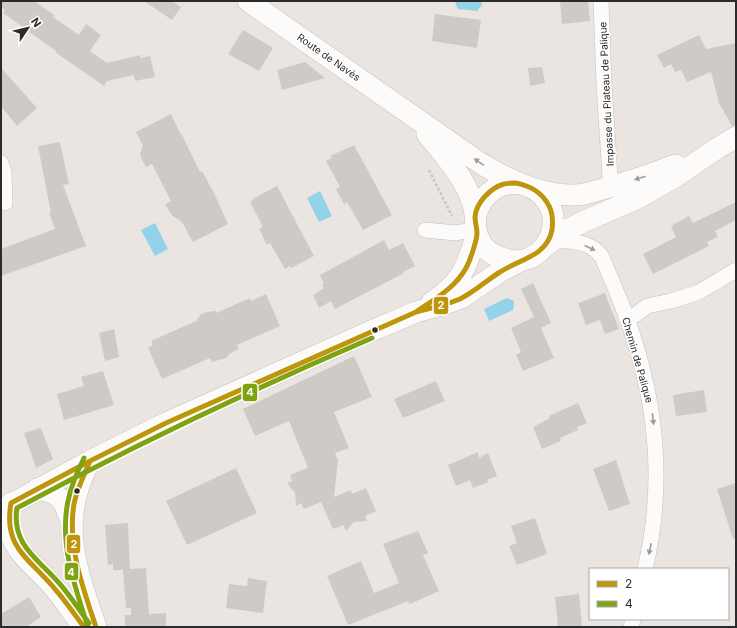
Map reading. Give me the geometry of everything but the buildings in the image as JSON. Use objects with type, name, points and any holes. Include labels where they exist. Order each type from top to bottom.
[{"type":"main road","name":"Route de Navès","points":[[248,1],[409,114]]},
{"type":"main road","points":[[409,114],[498,173],[527,185],[556,194],[577,196],[613,186],[649,175],[716,149]]},
{"type":"main road","points":[[409,114],[446,157],[471,196],[471,228],[467,266],[460,278],[451,288],[416,312]]},
{"type":"main road","points":[[84,627],[50,583],[19,552],[9,532],[6,506],[90,461],[174,420],[354,338],[416,312],[461,298],[501,271],[538,253],[565,231],[638,198],[736,137]]},
{"type":"main road","points":[[471,228],[479,205],[485,196],[494,189],[504,184],[516,183],[527,185],[538,191],[546,200],[552,211],[553,223],[549,243]]},
{"type":"main road","points":[[471,228],[483,246],[493,256],[506,260],[520,261]]},
{"type":"main road","points":[[72,524],[78,492],[90,461]]},
{"type":"main road","points":[[37,489],[48,490],[57,494],[67,509],[72,524],[77,571],[96,627]]},
{"type":"main road","points":[[1,551],[30,564]]},
{"type":"street","name":"Impasse du Plateau de Palique","points":[[601,1],[604,84],[610,177],[613,186]]},
{"type":"street","points":[[1,163],[4,172],[5,203]]},
{"type":"street","points":[[425,230],[471,228]]},
{"type":"street","name":"Chemin de Palique","points":[[549,243],[572,241],[583,244],[599,253],[602,257],[632,332],[650,400],[656,446],[654,520],[651,545],[645,568]]},
{"type":"street","points":[[626,318],[635,315],[647,306],[671,302],[699,292],[736,270]]},
{"type":"path","points":[[426,164],[455,223],[471,228]]},
{"type":"water","points":[[455,1],[481,1],[482,5],[477,11],[458,9]]},
{"type":"water","points":[[320,191],[332,216],[319,222],[307,198]]},
{"type":"water","points":[[155,223],[168,249],[155,256],[141,230]]},
{"type":"water","points":[[507,298],[514,301],[513,310],[489,321],[484,309]]},
{"type":"transit line","name":"2","points":[[507,183],[516,183],[536,190],[546,201],[551,211],[553,223],[552,230],[545,246],[532,256],[500,272],[460,299],[444,305],[416,312],[450,287],[466,268],[476,240],[477,233],[475,217],[481,201],[499,186],[507,183]]},
{"type":"transit line","name":"2","points":[[11,503],[166,423],[416,312]]},
{"type":"transit line","name":"4","points":[[89,623],[63,588],[28,550],[22,541],[18,532],[16,521],[17,508],[193,419],[372,338]]},
{"type":"transit line","name":"4","points":[[84,458],[74,479],[69,495],[66,517],[66,533],[70,565],[88,627]]},
{"type":"transit line","name":"2","points":[[90,461],[75,498],[72,520],[74,551],[81,582],[96,627]]},
{"type":"transit line","name":"2","points":[[11,503],[10,518],[14,542],[27,560],[62,597],[84,627]]}]
